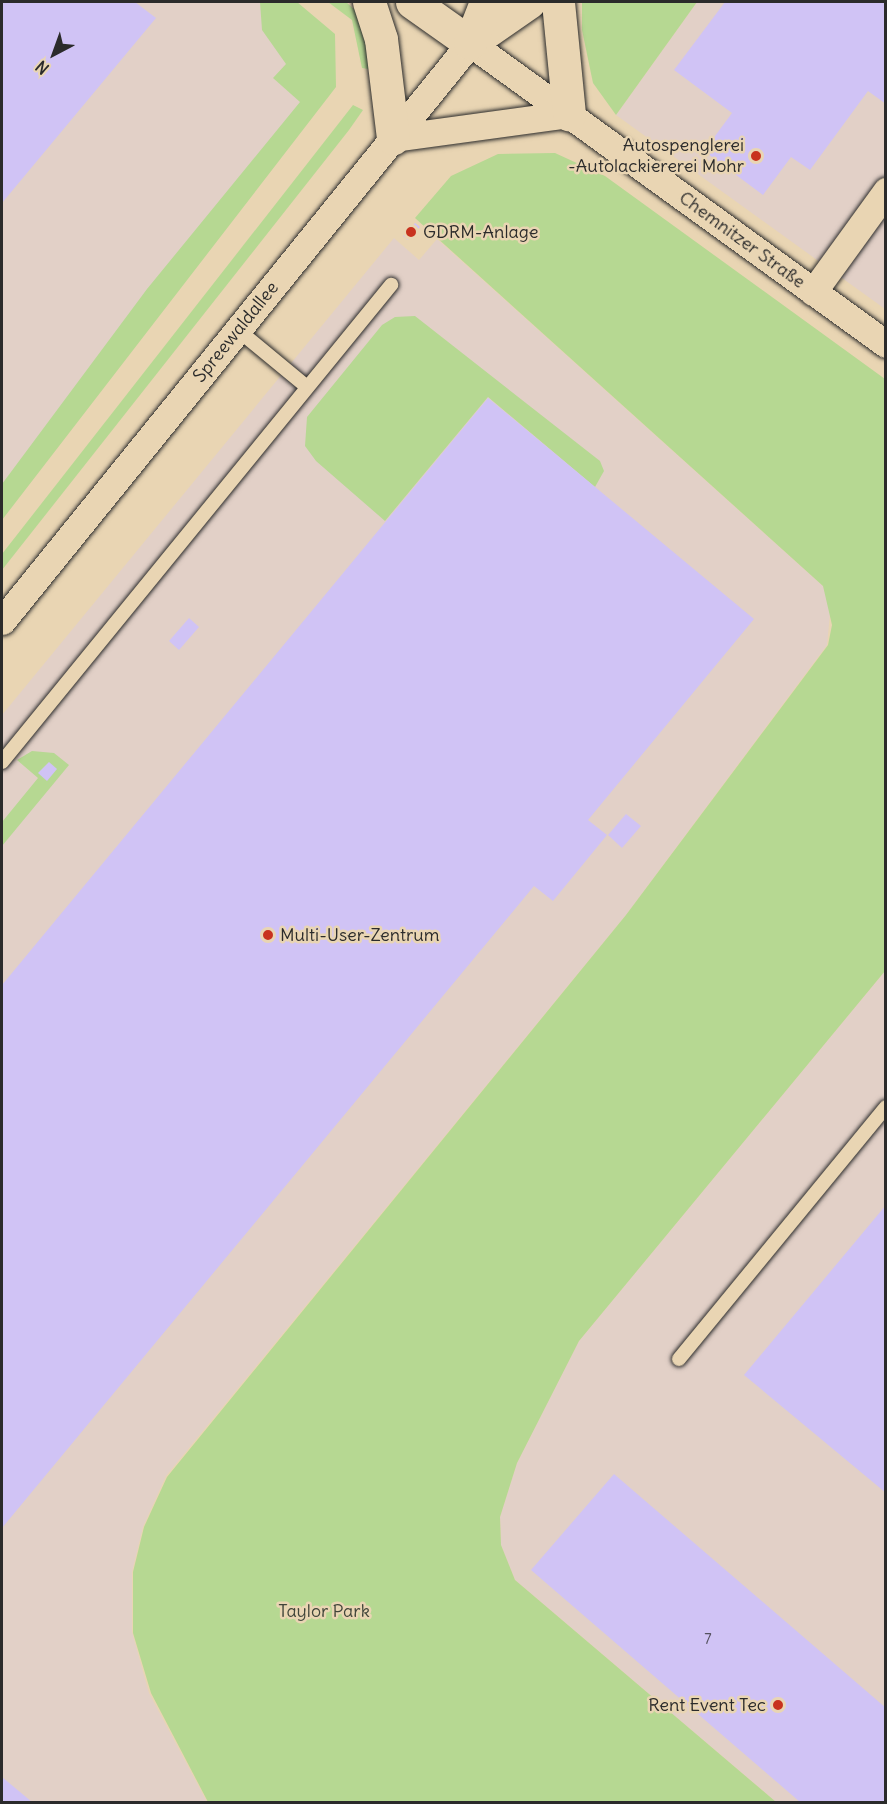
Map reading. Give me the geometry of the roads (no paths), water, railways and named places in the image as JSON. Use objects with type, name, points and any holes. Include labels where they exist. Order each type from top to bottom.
[{"type":"street","points":[[369,2],[381,39],[393,138],[569,114],[558,2]]},
{"type":"street","points":[[412,2],[470,43]]},
{"type":"street","name":"Spreewaldallee","points":[[470,43],[486,2]]},
{"type":"street","name":"Spreewaldallee","points":[[2,621],[470,43],[529,2]]},
{"type":"street","name":"Chemnitzer Straße","points":[[470,43],[885,344]]},
{"type":"street","points":[[813,292],[885,191]]},
{"type":"lane","points":[[2,762],[391,285]]},
{"type":"lane","points":[[238,330],[307,387]]},
{"type":"lane","points":[[679,1359],[885,1107]]},
{"type":"place","name":"Autospenglerei -Autolackiererei Mohr","points":[[756,156]]},
{"type":"place","name":"GDRM-Anlage","points":[[411,232]]},
{"type":"place","name":"Multi-User-Zentrum","points":[[268,935]]},
{"type":"place","name":"Rent Event Tec","points":[[778,1705]]},
{"type":"park label","name":"Taylor Park","points":[[324,1611]]}]
